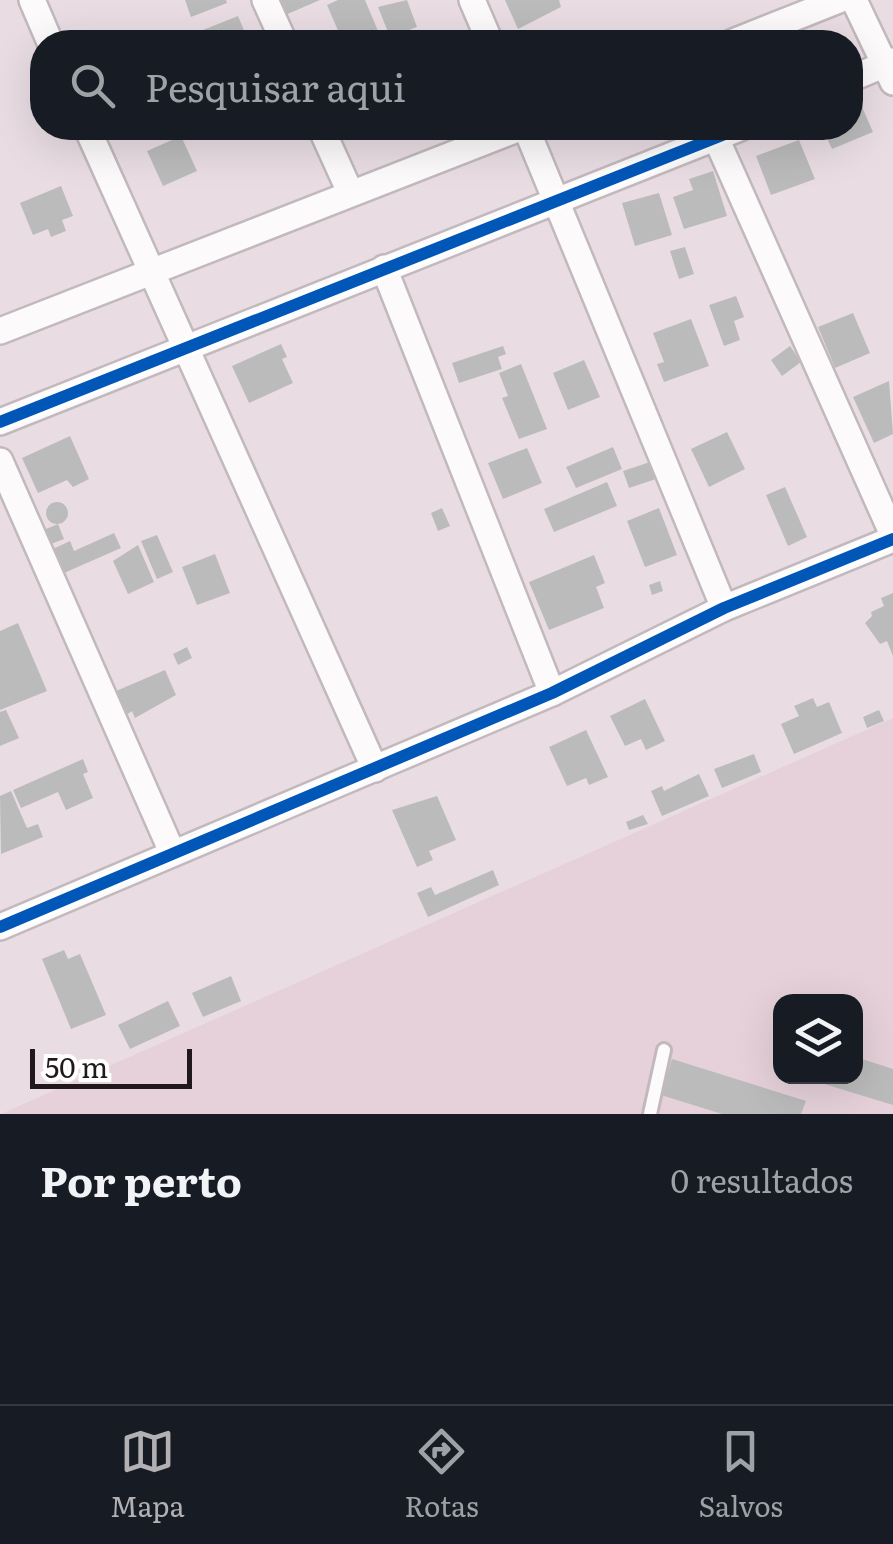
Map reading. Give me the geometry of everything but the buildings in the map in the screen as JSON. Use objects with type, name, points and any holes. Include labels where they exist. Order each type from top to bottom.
[{"type":"street","points":[[32,0],[45,30]]},
{"type":"street","points":[[265,0],[279,30]]},
{"type":"street","points":[[472,0],[485,30]]},
{"type":"street","points":[[763,30],[839,0]]},
{"type":"street","points":[[854,0],[890,69],[863,76]]},
{"type":"street","points":[[92,140],[376,769]]},
{"type":"street","points":[[327,140],[350,192]]},
{"type":"street","points":[[0,332],[148,270],[491,140]]},
{"type":"street","points":[[529,140],[724,608]]},
{"type":"street","points":[[0,422],[711,140]]},
{"type":"street","points":[[0,927],[552,693],[724,608],[893,537],[731,140]]},
{"type":"street","points":[[384,268],[552,693]]},
{"type":"street","points":[[0,461],[172,852]]},
{"type":"lane","points":[[650,1114],[664,1050]]},
{"type":"shaded area","points":[[893,718],[893,1114],[1,1114]]},
{"type":"cycle path","points":[[0,422],[710,140]]},
{"type":"cycle path","points":[[0,927],[552,693],[724,608],[893,539]]}]
